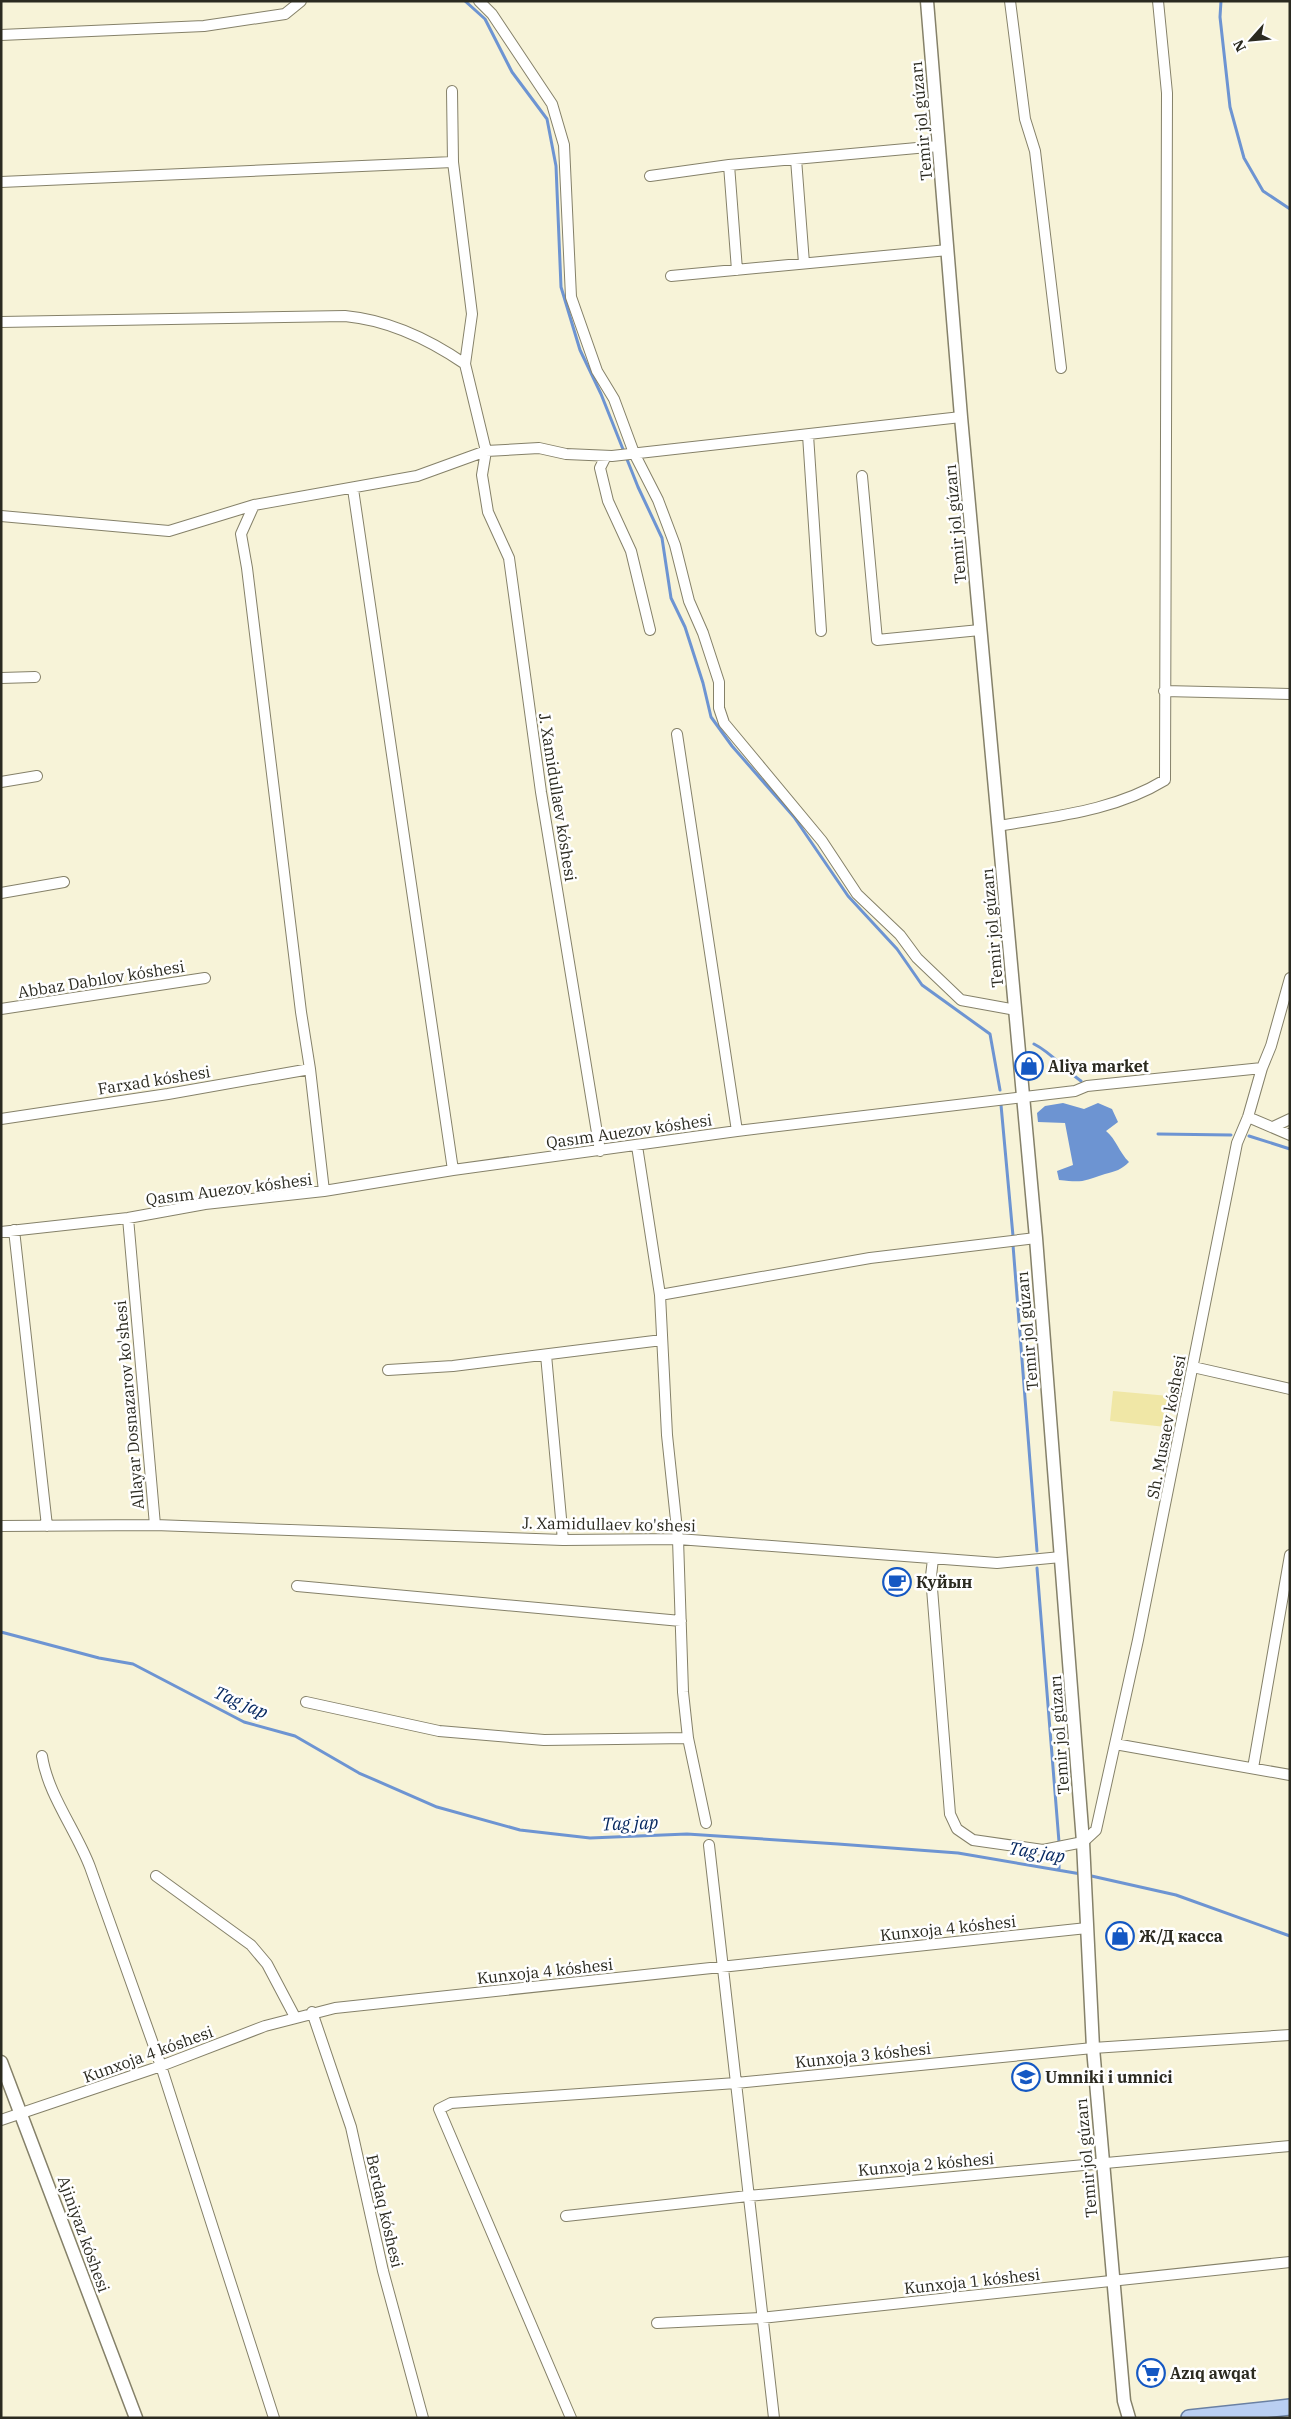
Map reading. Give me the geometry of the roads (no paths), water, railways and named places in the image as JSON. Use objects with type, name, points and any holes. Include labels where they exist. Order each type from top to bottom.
[{"type":"main road","points":[[1189,2418],[1290,2407]]},
{"type":"street","points":[[1,35],[204,26],[285,14],[301,1]]},
{"type":"street","points":[[479,1],[492,14],[552,104],[564,145],[571,297],[597,371],[614,399],[634,454],[658,500],[675,545],[689,601],[703,633],[719,682],[719,708],[724,723],[822,841],[857,894],[900,935],[917,958],[961,1000],[1016,1010]]},
{"type":"street","name":"Temir jol gúzarı","points":[[927,1],[961,417],[1036,1238],[1084,1847],[1093,2048],[1102,2163],[1124,2401],[1129,2418]]},
{"type":"street","points":[[1010,1],[1025,119],[1035,151],[1061,368]]},
{"type":"street","points":[[998,826],[1097,809],[1144,793],[1165,780],[1166,93],[1158,1]]},
{"type":"street","points":[[452,91],[453,162],[472,314],[465,364],[486,452]]},
{"type":"street","points":[[650,176],[729,165],[939,146]]},
{"type":"street","points":[[796,159],[804,263]]},
{"type":"street","points":[[1,182],[453,162]]},
{"type":"street","points":[[729,165],[737,270]]},
{"type":"street","points":[[671,276],[948,250]]},
{"type":"street","points":[[1,322],[370,318],[418,337],[465,364]]},
{"type":"street","points":[[1,516],[168,531],[254,505],[353,489],[417,476],[486,452],[540,448],[566,454],[609,456],[961,417]]},
{"type":"street","points":[[808,435],[821,631]]},
{"type":"street","name":"J. Xamidullaev kóshesi","points":[[486,452],[482,475],[488,512],[509,558],[541,792],[600,1151]]},
{"type":"street","points":[[609,456],[600,468],[608,501],[631,551],[650,630]]},
{"type":"street","points":[[862,476],[878,640],[980,630]]},
{"type":"street","points":[[353,489],[453,1170]]},
{"type":"street","points":[[254,505],[240,534],[250,597],[324,1191]]},
{"type":"street","points":[[1,678],[36,677]]},
{"type":"street","points":[[1164,691],[1290,694]]},
{"type":"street","points":[[677,734],[737,1131]]},
{"type":"street","points":[[1,782],[37,776]]},
{"type":"street","points":[[1,893],[64,882]]},
{"type":"street","name":"Abbaz Dabılov kóshesi","points":[[1,1009],[204,978]]},
{"type":"street","name":"Sh. Musaev kóshesi","points":[[1084,1847],[1096,1830],[1138,1640],[1237,1143],[1248,1117],[1262,1068],[1271,1046],[1290,978]]},
{"type":"street","name":"Qasım Auezov kóshesi","points":[[1,1232],[128,1218],[205,1204],[324,1191],[453,1170],[737,1131],[1075,1091],[1087,1086],[1262,1068]]},
{"type":"street","name":"Farxad kóshesi","points":[[1,1119],[168,1094],[310,1069]]},
{"type":"street","points":[[1248,1117],[1273,1126],[1290,1135]]},
{"type":"street","points":[[1273,1126],[1290,1119]]},
{"type":"street","points":[[637,1146],[660,1295],[667,1435],[678,1539],[682,1692],[688,1738],[706,1823]]},
{"type":"street","name":"Allayar Dosnazarov ko'shesi","points":[[1,1526],[155,1526],[128,1218]]},
{"type":"street","points":[[14,1230],[47,1526]]},
{"type":"street","points":[[660,1295],[870,1258],[1036,1238]]},
{"type":"street","points":[[388,1370],[453,1366],[662,1340]]},
{"type":"street","points":[[546,1355],[563,1540]]},
{"type":"street","points":[[1193,1367],[1290,1389]]},
{"type":"street","name":"J. Xamidullaev ko'shesi","points":[[155,1526],[563,1540],[678,1539],[997,1563],[1061,1557]]},
{"type":"street","points":[[1253,1768],[1290,1555]]},
{"type":"street","points":[[933,1559],[931,1576],[950,1814],[957,1829],[973,1840],[1043,1850],[1084,1847]]},
{"type":"street","points":[[297,1586],[681,1621]]},
{"type":"street","points":[[306,1702],[439,1731],[544,1740],[688,1738]]},
{"type":"street","points":[[1115,1744],[1290,1775]]},
{"type":"street","points":[[42,1756],[45,1774],[82,1845],[161,2066],[274,2418]]},
{"type":"street","points":[[709,1845],[761,2318],[774,2418]]},
{"type":"street","points":[[156,1876],[251,1945],[268,1964],[295,2017]]},
{"type":"street","name":"Kunxoja 4 kóshesi","points":[[1,2120],[161,2066],[265,2026],[312,2012],[1087,1928]]},
{"type":"street","name":"Berdaq kóshesi","points":[[312,2012],[350,2127],[383,2271],[423,2418]]},
{"type":"street","name":"Kunxoja 3 kóshesi","points":[[571,2418],[439,2109],[451,2103],[736,2083],[1093,2048],[1290,2035]]},
{"type":"street","name":"Ajiniyaz kóshesi","points":[[1,2062],[136,2418]]},
{"type":"street","name":"Kunxoja 2 kóshesi","points":[[566,2216],[748,2196],[1290,2146]]},
{"type":"street","name":"Kunxoja 1 kóshesi","points":[[657,2323],[761,2318],[1290,2262]]},
{"type":"water","points":[[1063,1103],[1084,1109],[1098,1103],[1112,1109],[1118,1122],[1106,1131],[1129,1162],[1118,1170],[1087,1180],[1059,1180],[1057,1171],[1073,1165],[1065,1123],[1038,1122],[1037,1113],[1045,1106]]},
{"type":"waterway","points":[[465,1],[485,19],[512,72],[547,119],[556,166],[561,287],[580,350],[601,394],[638,487],[662,538],[671,598],[685,627],[703,683],[711,717],[732,746],[794,817],[848,896],[897,949],[922,985],[990,1034],[1000,1090]]},
{"type":"waterway","points":[[1221,1],[1220,17],[1230,107],[1244,158],[1263,191],[1290,209]]},
{"type":"waterway","points":[[1034,1044],[1047,1052],[1081,1081]]},
{"type":"waterway","points":[[1001,1105],[1013,1236]]},
{"type":"waterway","points":[[1158,1134],[1231,1135]]},
{"type":"waterway","points":[[1249,1136],[1290,1149]]},
{"type":"waterway","points":[[1013,1245],[1037,1551]]},
{"type":"waterway","points":[[1037,1568],[1059,1842]]},
{"type":"waterway","name":"Tag jap","points":[[1,1632],[99,1658],[133,1664],[244,1722],[295,1736],[359,1773],[437,1807],[520,1830],[590,1838],[687,1834],[958,1853],[1081,1874]]},
{"type":"waterway","points":[[1059,1853],[1059,1869]]},
{"type":"waterway","name":"Tag jap","points":[[1087,1875],[1176,1895],[1290,1936]]},
{"type":"place","name":"Aliya market","points":[[1029,1066]]},
{"type":"place","name":"Куйын","points":[[897,1582]]},
{"type":"place","name":"Ж/Д касса","points":[[1120,1936]]},
{"type":"place","name":"Umniki i umnici","points":[[1026,2077]]},
{"type":"place","name":"Azıq awqat","points":[[1151,2373]]}]
